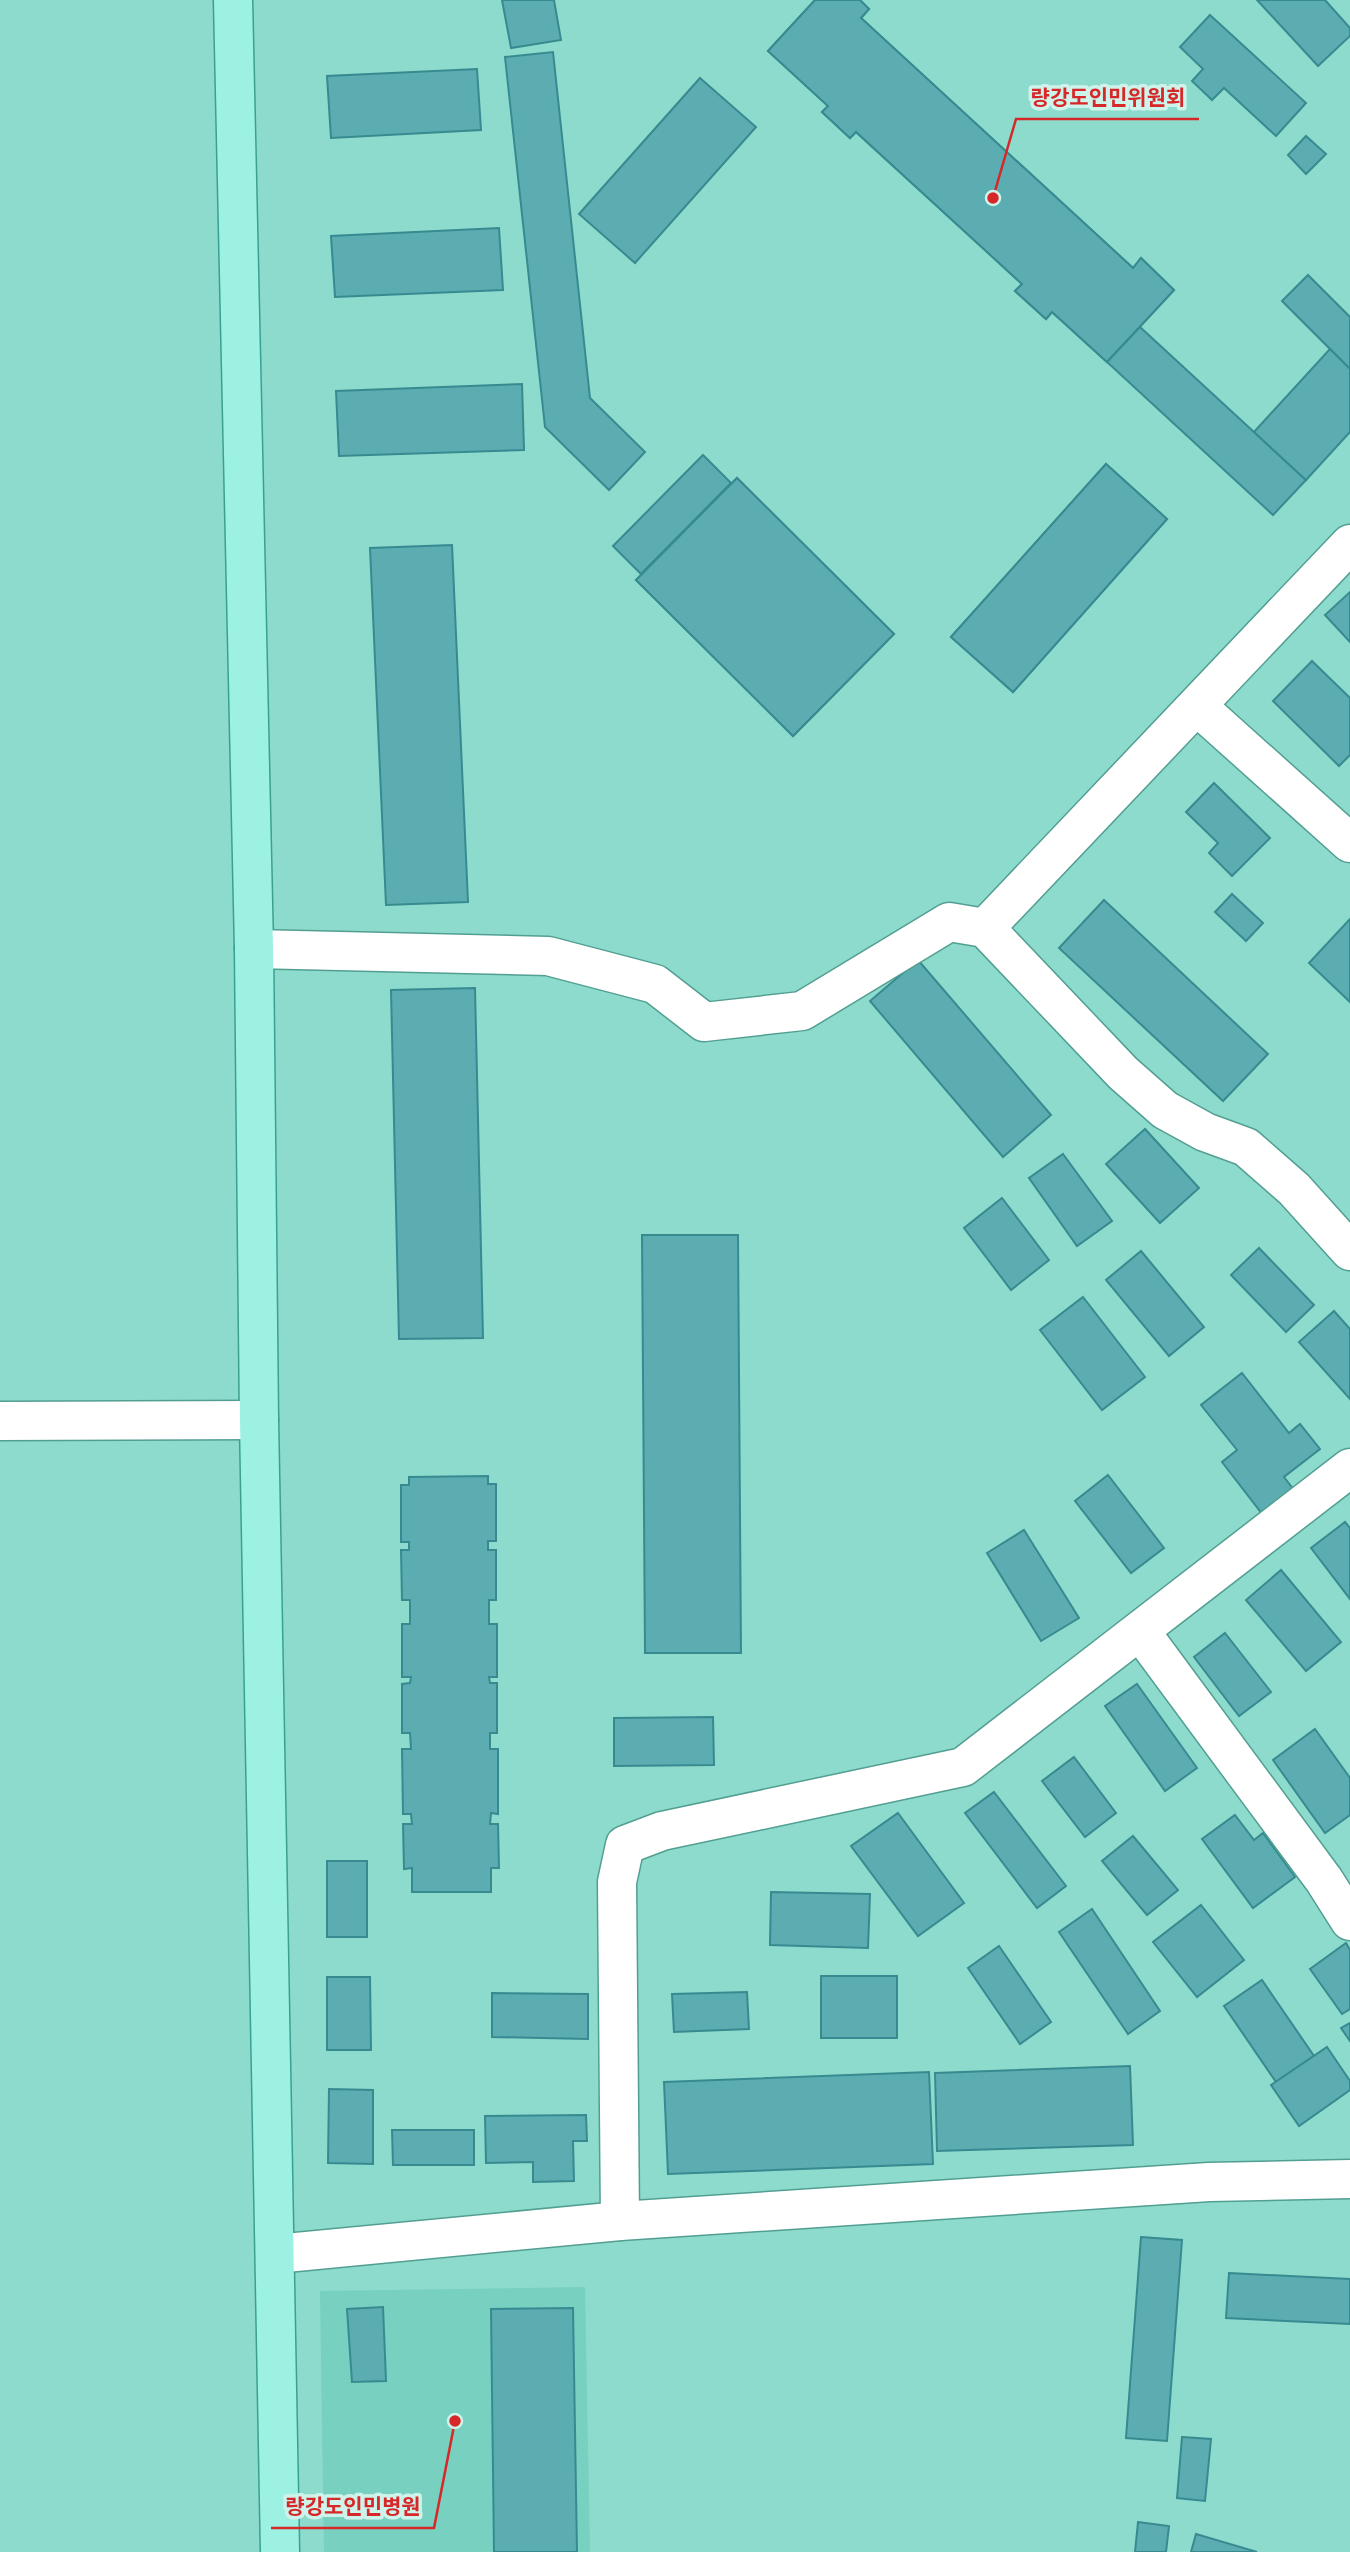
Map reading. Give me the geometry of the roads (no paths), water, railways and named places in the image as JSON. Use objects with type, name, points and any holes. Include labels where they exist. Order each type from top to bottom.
[{"type":"main road","points":[[233,0],[254,949],[259,1420],[280,2552]]},
{"type":"street","points":[[985,928],[1350,544]]},
{"type":"street","points":[[1197,706],[1350,843]]},
{"type":"street","points":[[254,949],[548,956],[655,984],[704,1022],[802,1011],[949,922],[985,928],[1124,1073],[1165,1110],[1205,1132],[1246,1147],[1294,1189],[1350,1251]]},
{"type":"street","points":[[0,1421],[259,1420]]},
{"type":"street","points":[[620,2221],[617,1882],[625,1845],[663,1831],[963,1767],[1350,1468]]},
{"type":"street","points":[[1140,1631],[1337,1870],[1350,1921]]},
{"type":"street","points":[[275,2255],[620,2221],[1209,2182],[1350,2179]]},
{"type":"place","name":"량강도인민위원회","points":[[993,198]]},
{"type":"place","name":"량강도인민병원","points":[[455,2421]]}]
